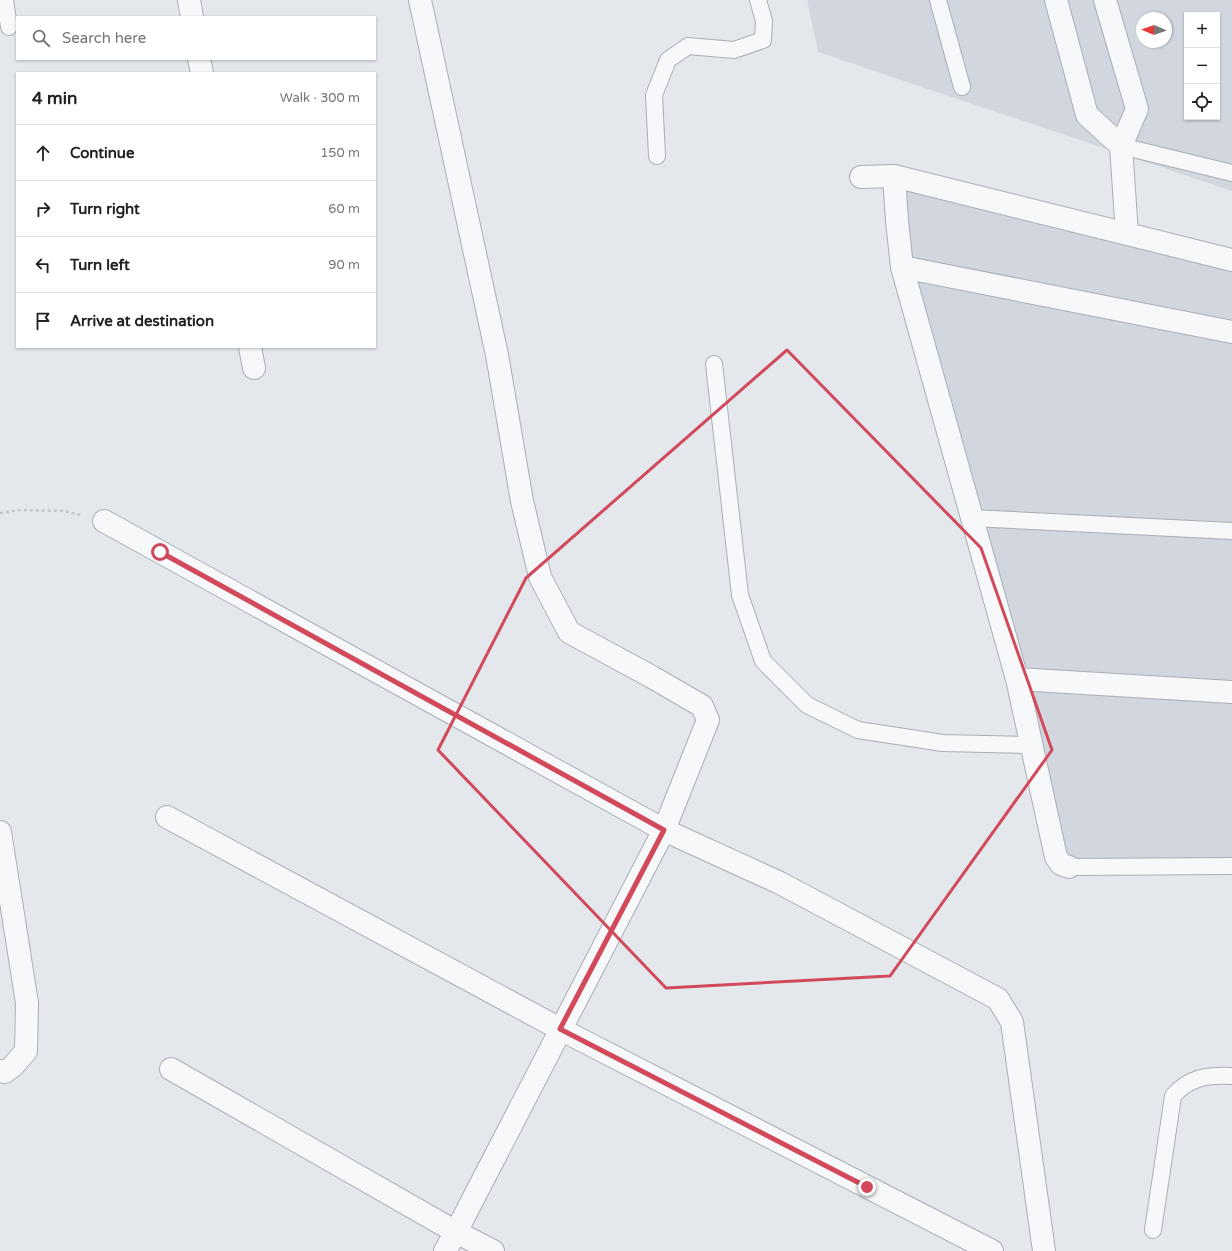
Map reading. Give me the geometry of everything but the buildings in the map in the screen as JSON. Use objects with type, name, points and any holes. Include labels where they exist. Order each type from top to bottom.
[{"type":"street","points":[[189,0],[192,16]]},
{"type":"street","points":[[420,0],[497,355],[522,501],[540,577],[569,632],[702,706],[708,720],[664,830],[445,1251]]},
{"type":"street","points":[[1056,0],[1087,115],[1121,146]]},
{"type":"street","points":[[1105,0],[1137,109],[1121,146],[1126,234]]},
{"type":"street","points":[[199,60],[202,72]]},
{"type":"street","points":[[894,176],[902,267],[1017,679],[1056,857],[1061,864],[1069,867]]},
{"type":"street","points":[[861,177],[894,176],[1232,260]]},
{"type":"street","points":[[902,267],[1232,332]]},
{"type":"street","points":[[250,348],[254,368]]},
{"type":"street","points":[[104,521],[664,830],[780,883],[998,999],[1012,1022],[1044,1251]]},
{"type":"street","points":[[1017,679],[1232,692]]},
{"type":"street","points":[[167,817],[560,1029],[992,1251]]},
{"type":"street","points":[[0,832],[27,1003],[26,1051],[13,1066],[5,1072],[0,1072]]},
{"type":"street","points":[[171,1069],[456,1232],[493,1251]]},
{"type":"lane","points":[[5,0],[9,27]]},
{"type":"lane","points":[[657,156],[654,95],[668,60],[688,46],[734,50],[763,40],[764,21],[758,0]]},
{"type":"lane","points":[[938,0],[962,87]]},
{"type":"lane","points":[[1121,146],[1232,173]]},
{"type":"lane","points":[[714,364],[740,595],[763,662],[807,705],[858,730],[943,744],[1031,745]]},
{"type":"lane","points":[[971,518],[1232,531]]},
{"type":"lane","points":[[1069,867],[1232,866]]},
{"type":"lane","points":[[1153,1230],[1172,1096],[1180,1088],[1193,1080],[1214,1075],[1232,1076]]},
{"type":"path","points":[[0,513],[20,510],[65,510],[104,521]]},
{"type":"highlighted area","points":[[787,350],[981,548],[1052,750],[890,976],[666,988],[438,750],[526,578]]},
{"type":"shaded area","points":[[807,0],[1232,0],[1232,191],[818,52]]},
{"type":"shaded area","points":[[898,168],[1232,251],[1232,872],[1052,868],[1007,673],[894,268]]},
{"type":"route","points":[[160,552],[664,830],[560,1029],[867,1187]]}]
